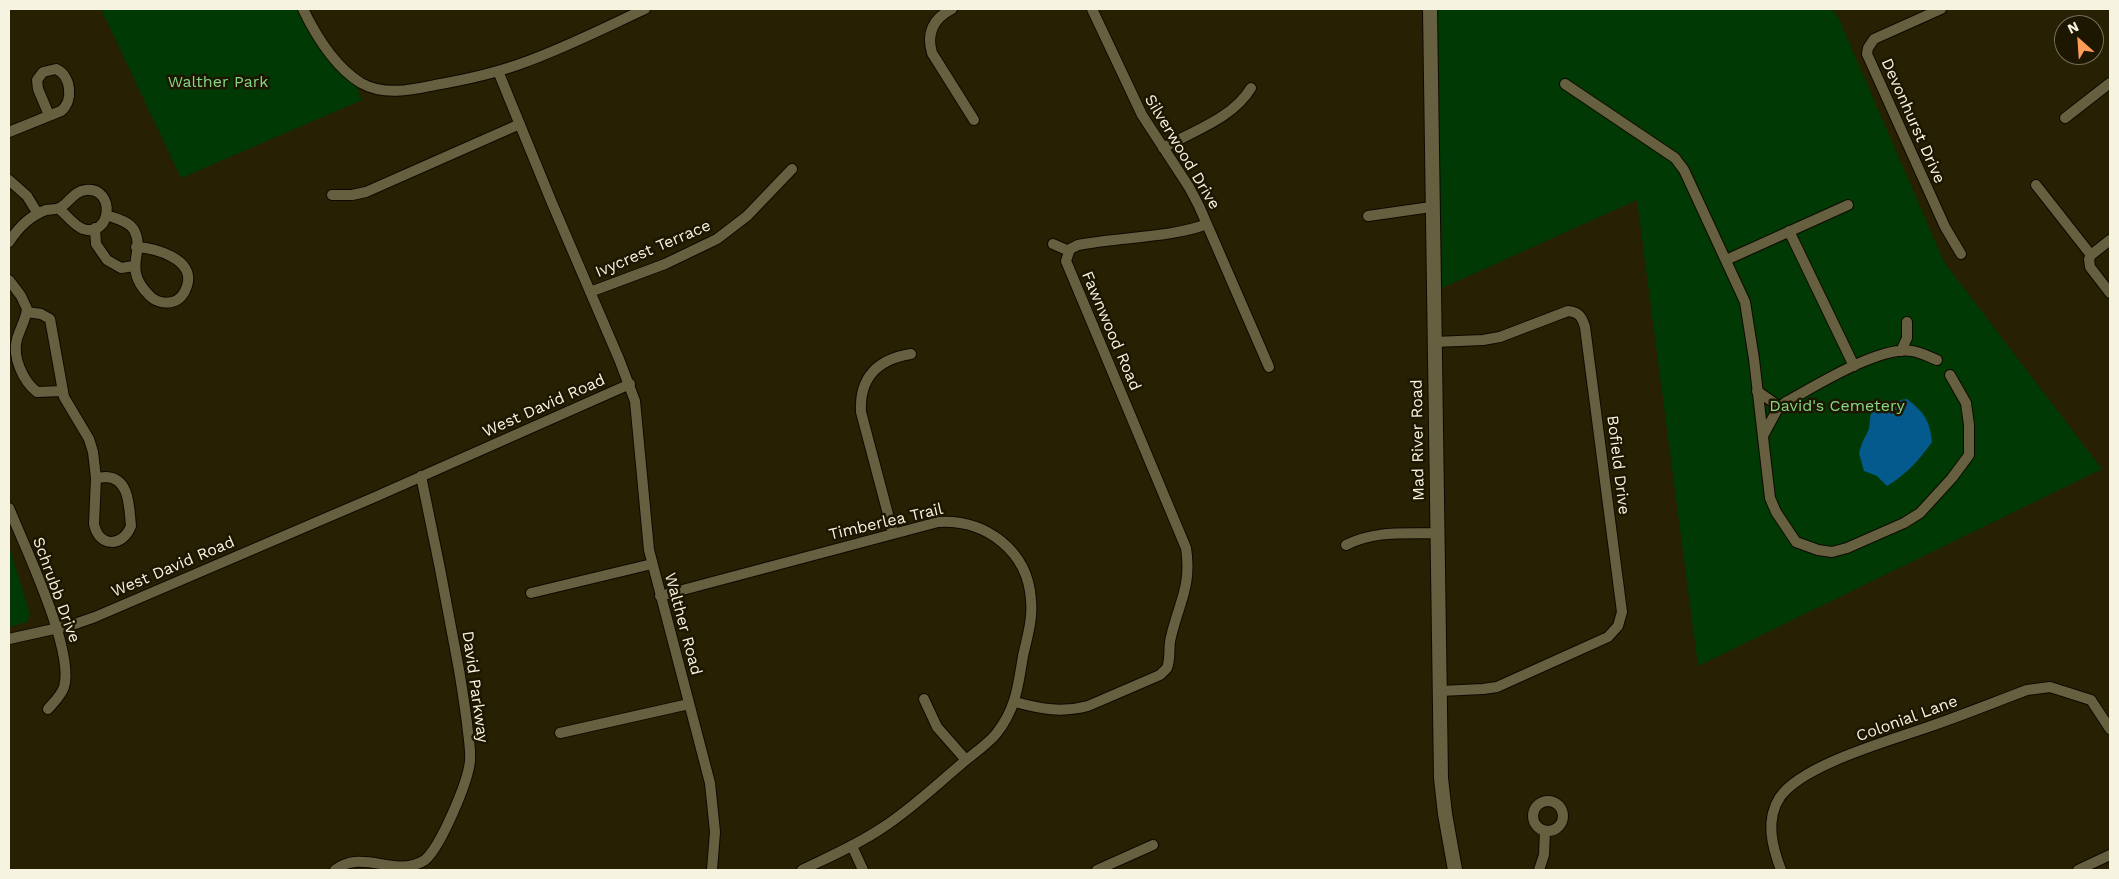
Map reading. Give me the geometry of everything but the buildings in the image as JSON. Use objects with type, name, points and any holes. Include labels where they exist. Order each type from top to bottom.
[{"type":"street","points":[[303,9],[336,62],[362,83],[375,88],[406,90],[498,71],[565,46],[645,9]]},
{"type":"street","points":[[952,9],[942,14],[936,21],[929,38],[930,46],[932,53],[974,120]]},
{"type":"street","name":"Silverwood Drive","points":[[1092,9],[1133,99],[1189,187],[1269,367]]},
{"type":"street","name":"Mad River Road","points":[[1430,9],[1431,207],[1441,778],[1455,870]]},
{"type":"street","name":"Devonhurst Drive","points":[[1941,9],[1874,39],[1868,48],[1867,54],[1942,221],[1961,254]]},
{"type":"street","name":"West David Road","points":[[9,638],[57,629],[99,615],[630,384],[498,71]]},
{"type":"street","points":[[2064,118],[2110,83]]},
{"type":"street","points":[[1565,84],[1675,158],[1684,170],[1745,302],[1770,498],[1776,512],[1796,542],[1818,550],[1832,552],[1847,548],[1904,523],[1920,513],[1952,478],[1969,455],[1969,425],[1966,403],[1950,375]]},
{"type":"street","points":[[1163,148],[1231,110],[1241,102],[1252,88]]},
{"type":"street","points":[[9,132],[49,115]]},
{"type":"street","points":[[332,196],[366,192],[520,124]]},
{"type":"street","name":"Ivycrest Terrace","points":[[590,292],[666,264],[717,239],[747,216],[792,170]]},
{"type":"street","points":[[9,180],[27,196],[38,214]]},
{"type":"street","points":[[2036,185],[2091,255]]},
{"type":"street","points":[[9,242],[23,224],[49,209],[60,208],[78,192],[84,190],[92,190],[104,198],[107,204],[107,216],[104,222],[94,228],[82,228],[74,224],[60,208]]},
{"type":"street","points":[[1726,260],[1848,204]]},
{"type":"street","points":[[1368,216],[1431,207]]},
{"type":"street","points":[[107,216],[132,226],[136,237],[134,266],[139,284],[153,299],[160,302],[176,301],[186,288],[188,282],[186,272],[173,258],[159,250],[136,246]]},
{"type":"street","points":[[1053,244],[1069,251],[1078,245],[1175,232],[1207,224]]},
{"type":"street","points":[[94,228],[96,244],[107,260],[121,268],[134,266]]},
{"type":"street","points":[[1789,231],[1854,366]]},
{"type":"street","points":[[2109,245],[2091,255],[2089,259],[2090,267],[2110,293]]},
{"type":"street","name":"Fawnwood Road","points":[[1015,702],[1054,711],[1076,709],[1088,706],[1164,672],[1169,662],[1171,638],[1186,592],[1188,578],[1187,554],[1182,535],[1068,267],[1066,261],[1069,251]]},
{"type":"street","points":[[9,280],[21,296],[27,312],[16,347],[16,355],[24,375],[29,385],[37,392],[62,391]]},
{"type":"street","name":"Bofield Drive","points":[[1434,342],[1483,340],[1500,337],[1568,311],[1578,313],[1585,327],[1622,600],[1620,622],[1608,637],[1497,686],[1483,689],[1440,691]]},
{"type":"street","points":[[27,312],[42,314],[50,319],[62,391],[66,404],[84,429],[92,446],[96,478],[94,518],[96,531],[100,538],[107,541],[124,538],[131,526],[124,486],[118,478],[96,478]]},
{"type":"street","points":[[1901,350],[1907,338],[1907,322]]},
{"type":"street","points":[[1762,436],[1780,407],[1786,402],[1854,366],[1901,350],[1912,351],[1937,360]]},
{"type":"street","points":[[893,533],[861,412],[860,401],[867,380],[878,367],[898,356],[911,354]]},
{"type":"street","name":"Walther Road","points":[[630,384],[638,414],[646,529],[652,564],[710,783],[715,832],[712,870]]},
{"type":"street","points":[[1757,390],[1780,407]]},
{"type":"street","name":"David Parkway","points":[[335,870],[347,863],[357,861],[399,869],[414,866],[423,861],[438,844],[468,773],[470,749],[464,699],[421,476]]},
{"type":"street","name":"Schrubb Drive","points":[[9,508],[57,629],[65,665],[66,676],[60,695],[48,709]]},
{"type":"street","name":"Timberlea Trail","points":[[660,596],[938,522],[966,523],[994,535],[1013,552],[1025,572],[1032,601],[1015,702],[996,733],[901,815],[852,846],[802,870]]},
{"type":"street","points":[[1346,545],[1366,536],[1376,534],[1437,533]]},
{"type":"street","points":[[531,593],[652,564]]},
{"type":"street","name":"Colonial Lane","points":[[1781,870],[1770,832],[1775,807],[1784,793],[1798,780],[1830,764],[2027,690],[2050,686],[2091,700],[2110,729]]},
{"type":"street","points":[[924,699],[937,726],[966,760]]},
{"type":"street","points":[[560,733],[689,704]]},
{"type":"street","points":[[1539,870],[1544,855],[1545,831]]},
{"type":"street","points":[[1096,870],[1153,845]]},
{"type":"street","points":[[852,846],[864,870]]},
{"type":"street","points":[[2078,870],[2110,855]]},
{"type":"green space","name":"Walther Park","points":[[101,9],[298,9],[320,49],[339,71],[354,82],[362,100],[181,178]]},
{"type":"green space","name":"David's Cemetery","points":[[1430,9],[1832,9],[1839,19],[1944,262],[2102,469],[1698,666],[1637,200],[1433,292]]},
{"type":"green space","points":[[9,546],[30,614],[27,622],[9,627]]},
{"type":"water","points":[[1907,399],[1918,408],[1928,423],[1932,442],[1901,477],[1887,486],[1877,476],[1864,471],[1859,453],[1869,429],[1871,412]]}]
